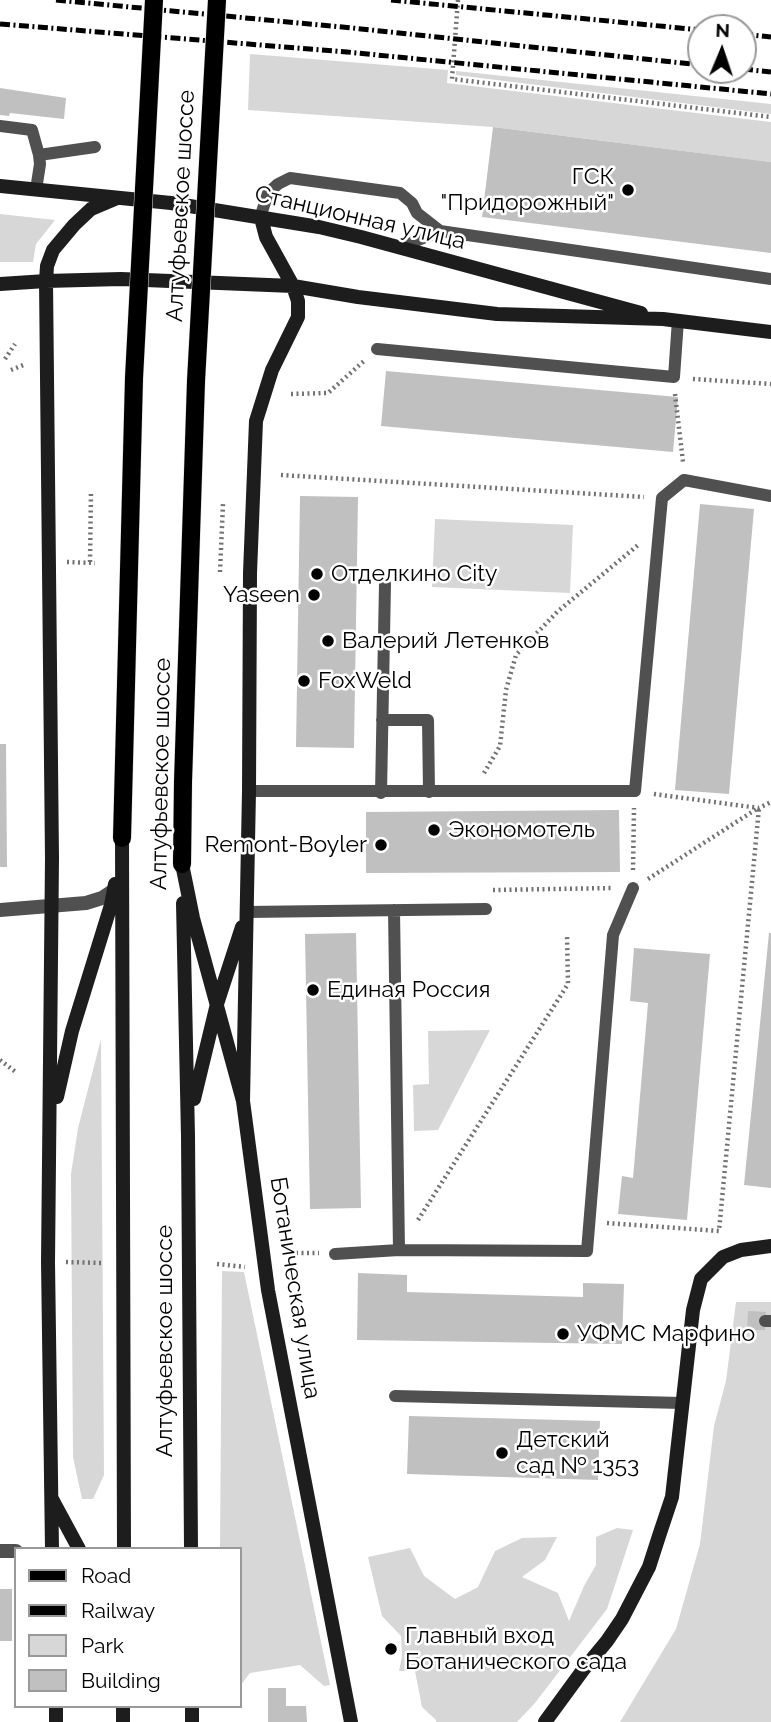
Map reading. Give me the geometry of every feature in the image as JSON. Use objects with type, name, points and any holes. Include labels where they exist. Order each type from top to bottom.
[{"type":"main road","name":"Алтуфьевское шоссе","points":[[124,1547],[122,838],[134,378],[154,0]]},
{"type":"main road","name":"Алтуфьевское шоссе","points":[[191,1547],[188,1136],[182,864],[196,381],[217,0]]},
{"type":"main road","name":"Станционная улица","points":[[0,186],[172,203],[318,227],[663,318]]},
{"type":"main road","points":[[52,1547],[48,1262],[52,906],[46,281],[47,266],[53,250],[74,225],[90,209],[117,198]]},
{"type":"main road","points":[[243,1101],[250,573],[256,421],[272,370],[298,317],[298,301],[293,286],[266,237],[261,218]]},
{"type":"main road","name":"Станционная улица","points":[[0,284],[121,279],[293,286],[497,314],[663,318],[771,332]]},
{"type":"main road","points":[[49,1141],[72,1031],[105,928],[122,838]]},
{"type":"main road","name":"Ботаническая улица","points":[[182,864],[192,918],[243,1101],[268,1290],[351,1722]]},
{"type":"main road","points":[[188,1136],[195,1089],[216,1004],[247,912]]},
{"type":"main road","points":[[545,1722],[622,1619],[649,1567],[672,1497],[693,1310],[701,1279],[723,1257],[741,1250],[771,1247]]},
{"type":"main road","points":[[51,1498],[78,1547]]},
{"type":"street","points":[[0,910],[86,903],[102,898],[114,890]]},
{"type":"lane","points":[[0,126],[32,130],[40,164],[36,190]]},
{"type":"lane","points":[[39,155],[95,147]]},
{"type":"lane","points":[[261,218],[268,193],[290,178],[400,193],[412,203],[417,213],[440,231],[771,279]]},
{"type":"lane","points":[[399,248],[440,231]]},
{"type":"lane","points":[[377,349],[674,377],[678,320]]},
{"type":"lane","points":[[248,792],[635,791],[662,498],[684,480],[771,496]]},
{"type":"lane","points":[[381,793],[384,584]]},
{"type":"lane","points":[[382,720],[428,720],[429,792]]},
{"type":"lane","points":[[335,1254],[399,1251],[587,1251],[613,935],[633,888]]},
{"type":"lane","points":[[247,912],[486,909]]},
{"type":"lane","points":[[394,910],[399,1251]]},
{"type":"lane","points":[[395,1396],[682,1403]]},
{"type":"path","points":[[458,0],[452,79],[771,117]]},
{"type":"path","points":[[5,359],[15,344]]},
{"type":"path","points":[[290,394],[328,393],[377,349]]},
{"type":"path","points":[[11,370],[26,364]]},
{"type":"path","points":[[684,480],[674,377],[771,384]]},
{"type":"path","points":[[281,475],[662,498]]},
{"type":"path","points":[[62,562],[92,563],[91,491]]},
{"type":"path","points":[[223,504],[217,572],[227,573]]},
{"type":"path","points":[[474,792],[500,746],[506,690],[516,655],[557,612],[659,528]]},
{"type":"path","points":[[633,888],[635,791],[759,807]]},
{"type":"path","points":[[486,909],[484,890],[633,888],[759,807],[771,802]]},
{"type":"path","points":[[589,1222],[719,1231],[759,807]]},
{"type":"path","points":[[399,1251],[568,984],[567,936]]},
{"type":"path","points":[[0,1060],[17,1073]]},
{"type":"path","points":[[65,1262],[102,1263]]},
{"type":"path","points":[[217,1264],[245,1267]]},
{"type":"green space","points":[[250,54],[448,70],[447,83],[771,122],[771,162],[493,127],[248,110]]},
{"type":"green space","points":[[456,71],[771,104],[771,114],[456,75]]},
{"type":"green space","points":[[0,214],[55,220],[36,244],[33,262],[0,262]]},
{"type":"green space","points":[[435,519],[573,525],[570,593],[432,587]]},
{"type":"green space","points":[[490,1030],[438,1130],[414,1131],[413,1085],[429,1084],[428,1031]]},
{"type":"green space","points":[[101,1039],[104,1475],[93,1499],[82,1499],[73,1457],[71,1174],[78,1128]]},
{"type":"green space","points":[[222,1271],[244,1272],[330,1685],[324,1686],[300,1665],[250,1673],[242,1683],[242,1547],[220,1547]]},
{"type":"green space","points":[[736,1302],[771,1302],[771,1722],[620,1722],[676,1629],[700,1544],[714,1426],[726,1381]]},
{"type":"green space","points":[[617,1528],[633,1530],[607,1609],[535,1703],[517,1722],[436,1722],[422,1707],[415,1671],[399,1671],[402,1656],[401,1636],[382,1616],[368,1557],[410,1548],[424,1576],[455,1599],[478,1587],[495,1551],[522,1538],[557,1537],[545,1560],[522,1577],[558,1593],[569,1621],[596,1565],[596,1537]]},
{"type":"building","points":[[0,88],[66,98],[64,119],[10,113],[9,116],[0,115]]},
{"type":"building","name":"ГСК \"Придорожный\"","points":[[493,127],[771,162],[771,253],[482,217]]},
{"type":"building","points":[[386,371],[678,397],[673,452],[381,426]]},
{"type":"building","points":[[300,496],[358,497],[354,748],[296,747]]},
{"type":"building","points":[[700,504],[754,509],[729,794],[675,790]]},
{"type":"building","points":[[0,744],[6,744],[7,867],[0,867]]},
{"type":"building","points":[[619,810],[620,872],[366,873],[366,812]]},
{"type":"building","points":[[356,933],[361,1208],[310,1209],[305,934]]},
{"type":"building","points":[[771,933],[771,1188],[744,1185]]},
{"type":"building","points":[[634,948],[710,954],[687,1220],[618,1214],[622,1176],[633,1178],[648,1003],[630,1001]]},
{"type":"building","points":[[358,1273],[407,1275],[407,1292],[583,1297],[583,1283],[624,1284],[622,1344],[357,1340]]},
{"type":"building","points":[[748,1311],[766,1312],[765,1330],[747,1330]]},
{"type":"building","points":[[409,1416],[600,1421],[598,1480],[407,1474]]},
{"type":"building","points":[[0,1589],[12,1589],[12,1641],[0,1641]]},
{"type":"building","points":[[268,1688],[286,1688],[286,1706],[306,1706],[307,1722],[268,1722]]},
{"type":"railway","points":[[56,0],[687,64]]},
{"type":"railway","points":[[391,0],[687,29]]},
{"type":"railway","points":[[0,24],[347,52],[771,94]]},
{"type":"railway","points":[[757,36],[771,37]]},
{"type":"railway","points":[[757,70],[771,72]]},
{"type":"place","name":"ГСК \"Придорожный\"","points":[[628,190]]},
{"type":"place","name":"Отделкино City","points":[[317,574]]},
{"type":"place","name":"Yaseen","points":[[314,595]]},
{"type":"place","name":"Валерий Летенков","points":[[328,641]]},
{"type":"place","name":"FoxWeld","points":[[304,681]]},
{"type":"place","name":"Экономотель","points":[[434,830]]},
{"type":"place","name":"Remont-Boyler","points":[[381,845]]},
{"type":"place","name":"Единая Россия","points":[[313,990]]},
{"type":"place","name":"УФМС Марфино","points":[[563,1334]]},
{"type":"place","name":"Детский сад № 1353","points":[[502,1453]]},
{"type":"place","name":"Главный вход Ботанического сада","points":[[391,1649]]}]
